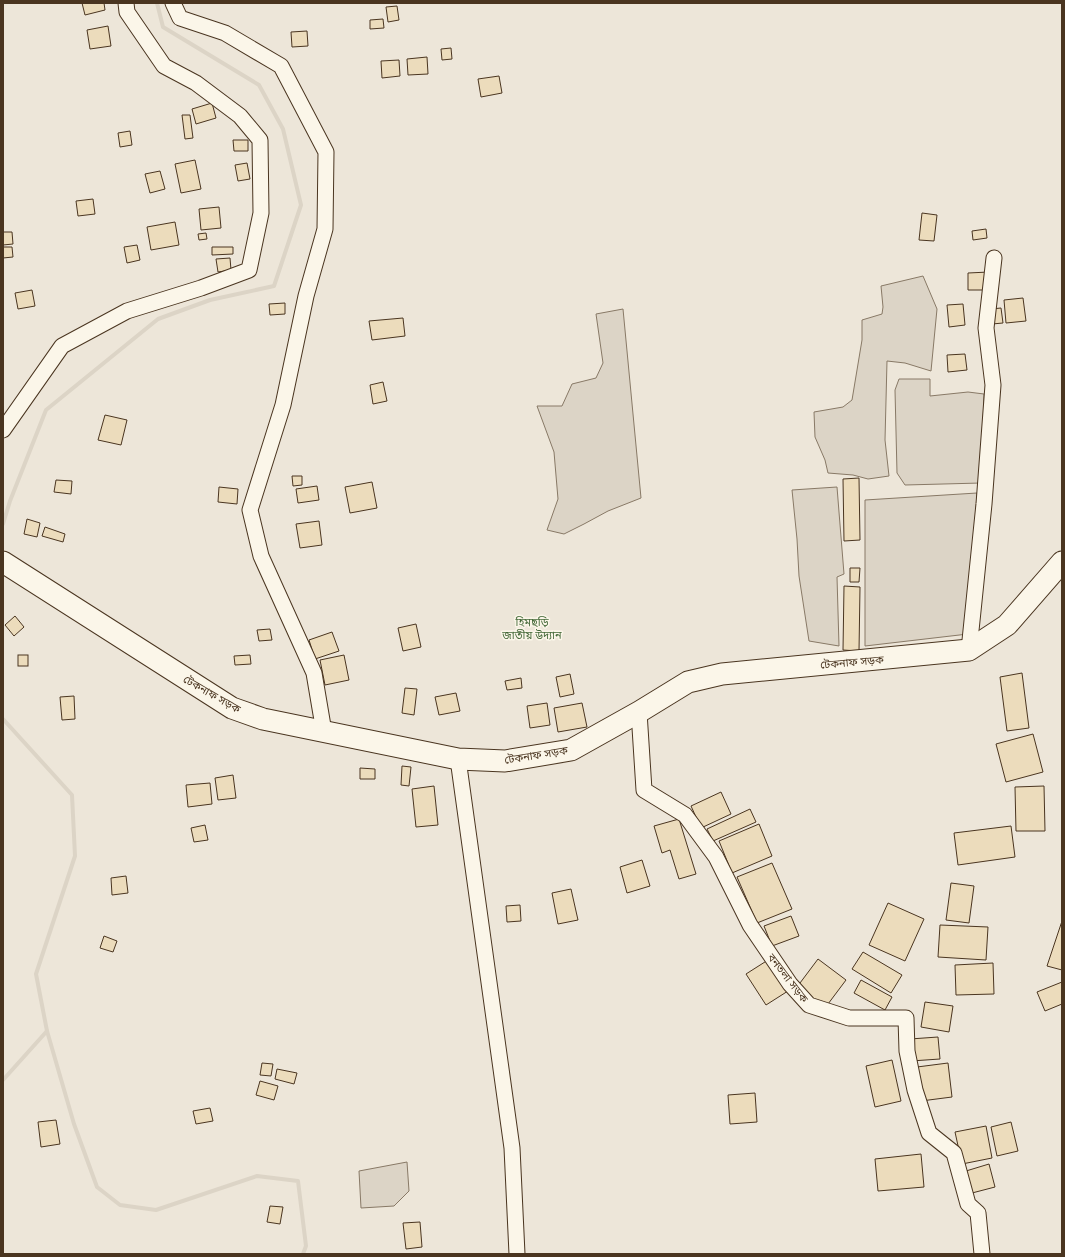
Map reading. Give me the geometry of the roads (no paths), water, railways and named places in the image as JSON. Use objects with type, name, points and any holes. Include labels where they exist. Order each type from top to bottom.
[{"type":"highway","name":"টেকনাফ সড়ক","points":[[3,562],[232,708],[263,719],[458,759],[505,761],[571,750],[639,712],[688,682],[722,674],[969,650],[1007,625],[1062,562]]},
{"type":"street","points":[[3,430],[62,346],[127,311],[201,288],[249,270],[261,213],[260,140],[240,116],[196,83],[164,66],[127,12],[126,3]]},
{"type":"street","points":[[173,3],[180,18],[225,33],[281,66],[326,152],[325,229],[306,296],[283,405],[250,510],[261,556],[314,673],[324,732]]},
{"type":"street","points":[[969,650],[984,504],[993,385],[986,328],[994,258]]},
{"type":"street","name":"বনতলা সড়ক","points":[[639,712],[644,790],[685,815],[716,857],[750,926],[790,984],[809,1005],[849,1018],[906,1018],[907,1051],[915,1090],[929,1133],[954,1153],[968,1204],[978,1213],[982,1254]]},
{"type":"street","points":[[458,759],[512,1148],[517,1254]]},
{"type":"waterway","points":[[3,524],[10,501],[46,410],[158,319],[210,300],[274,286],[301,205],[283,129],[259,85],[163,27],[157,3]]},
{"type":"waterway","points":[[3,719],[72,795],[75,856],[36,974],[47,1031],[74,1124],[97,1187],[120,1205],[156,1210],[257,1176],[298,1181],[306,1246],[303,1254]]},
{"type":"waterway","points":[[3,1080],[47,1031]]},
{"type":"park label","name":"হিমছড়ি জাতীয় উদ্যান","points":[[532,628]]}]
